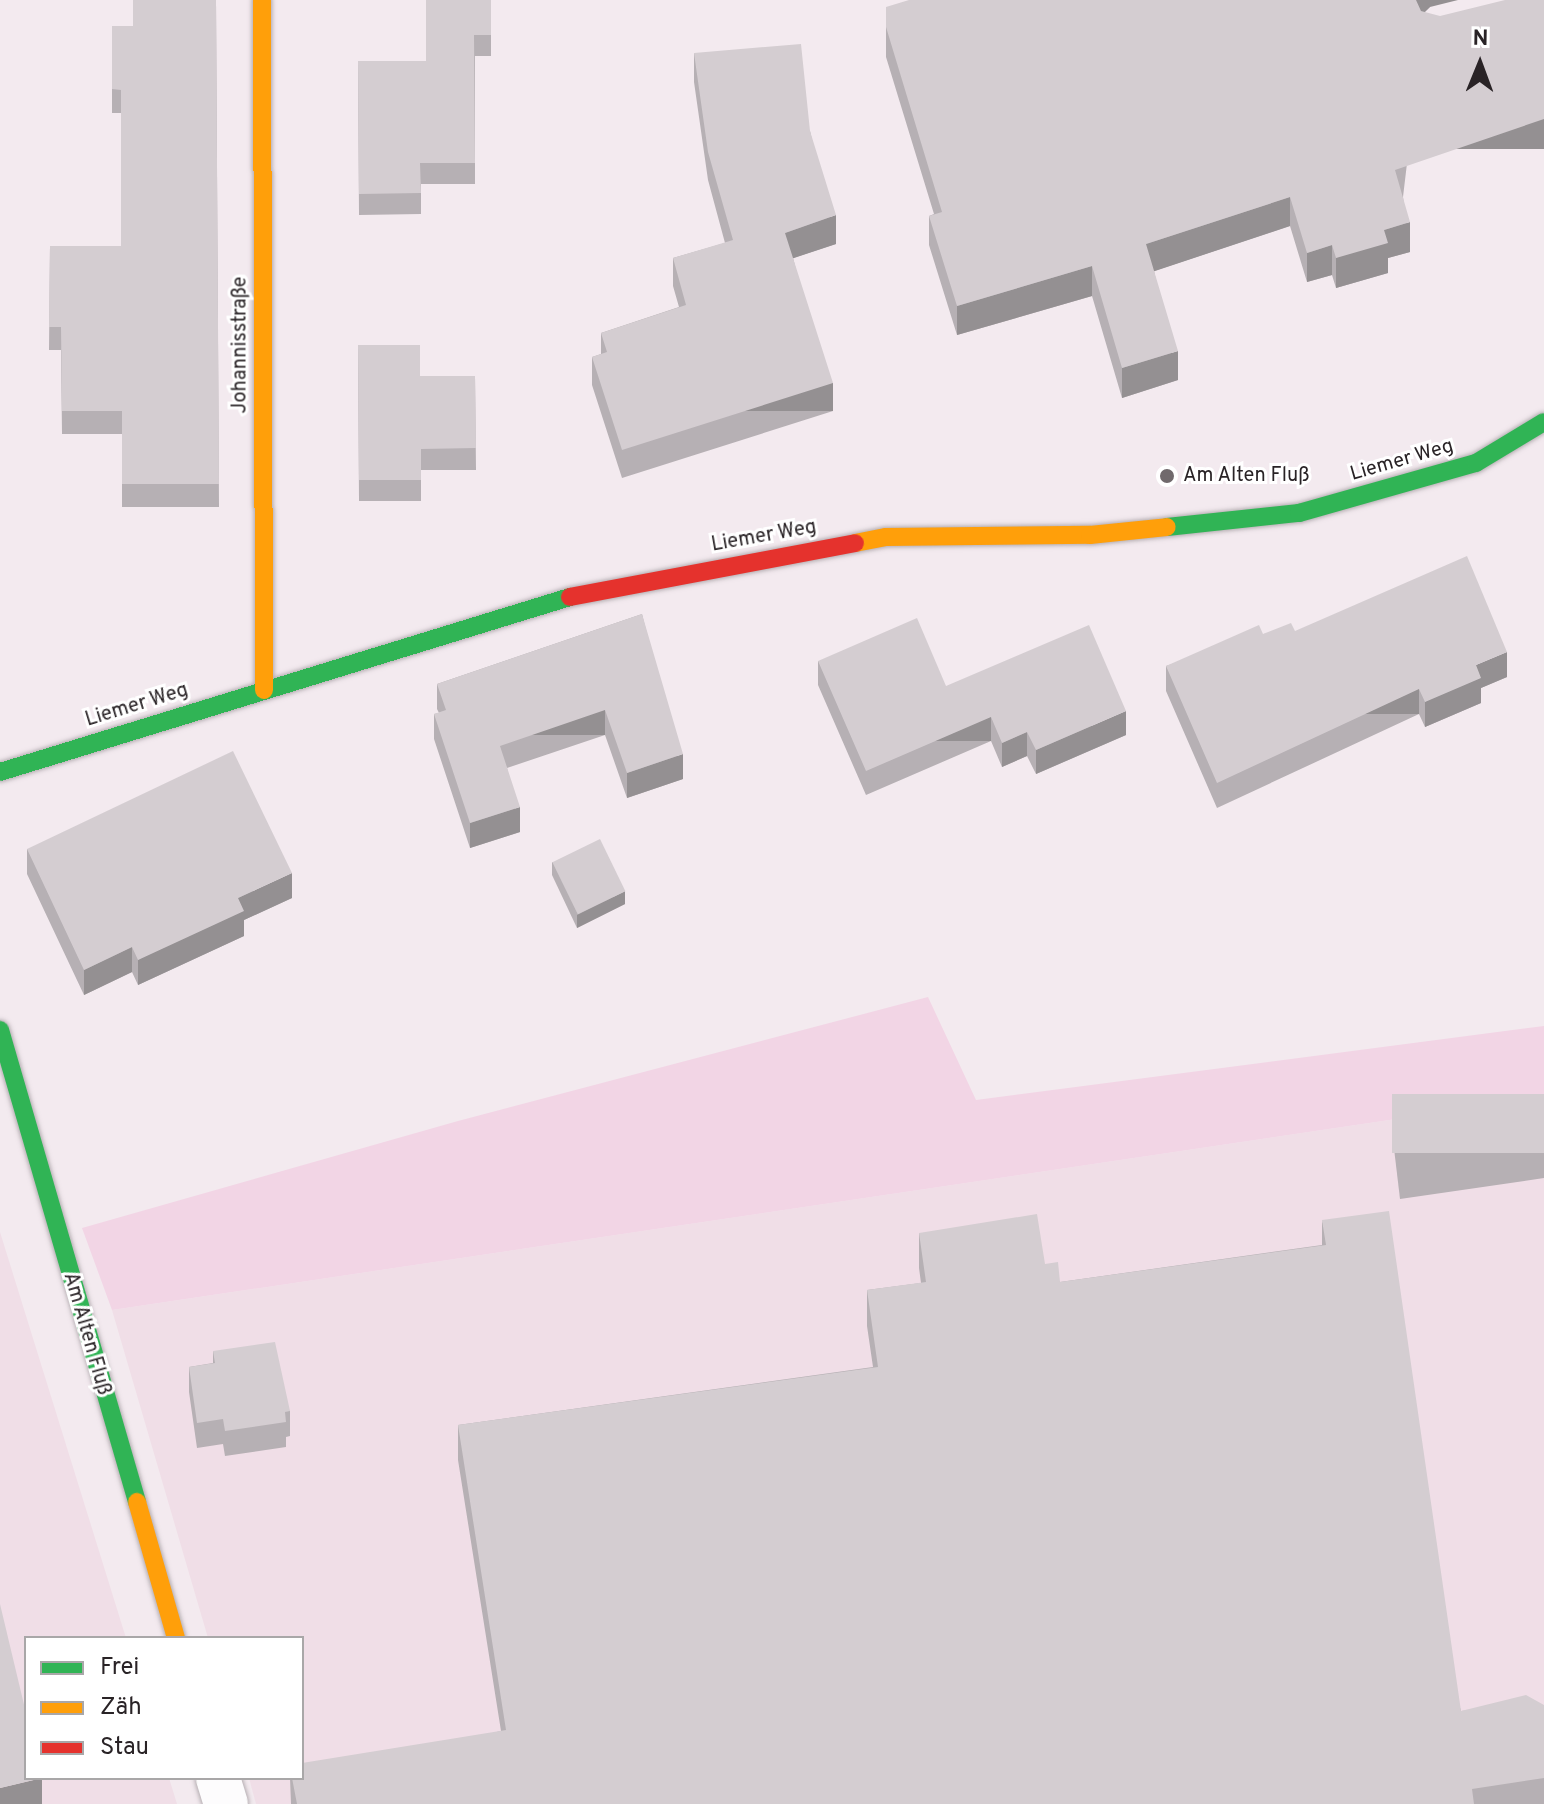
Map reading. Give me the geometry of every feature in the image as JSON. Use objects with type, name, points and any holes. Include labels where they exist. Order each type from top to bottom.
[{"type":"street","name":"Johannisstraße","points":[[262,0],[264,690]]},
{"type":"street","name":"Liemer Weg","points":[[0,772],[596,589],[870,540],[1090,535],[1299,513],[1476,463],[1544,422]]},
{"type":"street","name":"Am Alten Fluß","points":[[0,1030],[175,1636]]},
{"type":"street","points":[[219,1780],[226,1804]]},
{"type":"shaded area","points":[[928,997],[976,1100],[1544,1026],[1544,1097],[112,1310],[82,1228],[458,1121]]},
{"type":"shaded area","points":[[1544,1097],[1544,1804],[256,1804],[250,1780],[304,1780],[304,1636],[207,1636],[112,1310]]},
{"type":"shaded area","points":[[0,1232],[125,1636],[24,1636],[24,1780],[170,1780],[177,1804],[0,1804]]},
{"type":"building","points":[[133,0],[216,0],[219,484],[122,484],[122,411],[62,411],[61,327],[49,327],[50,246],[121,246],[121,90],[112,89],[112,26],[133,26]]},
{"type":"building","points":[[426,0],[491,0],[491,35],[474,35],[475,163],[420,163],[421,193],[359,194],[358,61],[426,61]]},
{"type":"building","points":[[909,0],[1416,0],[1421,11],[1440,16],[1505,0],[1544,0],[1544,119],[1395,170],[1410,222],[1384,230],[1388,243],[1336,258],[1332,245],[1307,253],[1290,197],[1146,244],[1178,351],[1122,368],[1092,266],[957,306],[929,216],[942,212],[886,27],[886,7]]},
{"type":"building","points":[[801,44],[810,131],[836,215],[785,233],[833,383],[622,450],[592,357],[607,352],[601,333],[686,305],[673,258],[733,240],[708,152],[694,53]]},
{"type":"building","points":[[358,345],[420,345],[420,376],[475,376],[476,448],[421,449],[421,480],[359,480]]},
{"type":"building","points":[[1467,556],[1507,652],[1476,665],[1481,678],[1425,702],[1419,689],[1217,783],[1166,666],[1259,625],[1263,634],[1291,623],[1295,631]]},
{"type":"building","points":[[642,614],[683,754],[627,773],[605,710],[500,746],[520,807],[470,823],[434,714],[446,710],[437,684]]},
{"type":"building","points":[[917,618],[946,686],[1089,625],[1126,711],[1036,750],[1027,732],[1002,743],[991,717],[866,771],[818,661]]},
{"type":"building","points":[[233,751],[292,873],[238,898],[244,911],[138,960],[132,947],[84,970],[27,849]]},
{"type":"building","points":[[600,839],[625,891],[578,914],[552,862]]},
{"type":"building","points":[[1392,1094],[1544,1094],[1544,1153],[1392,1153]]},
{"type":"building","points":[[1389,1211],[1461,1711],[1526,1695],[1544,1705],[1544,1778],[1472,1789],[1474,1804],[297,1804],[292,1780],[304,1780],[304,1763],[506,1730],[458,1425],[878,1367],[867,1290],[926,1282],[919,1233],[1037,1214],[1045,1264],[1058,1262],[1060,1282],[1326,1245],[1322,1220]]},
{"type":"building","points":[[275,1342],[290,1411],[285,1412],[286,1422],[225,1431],[223,1419],[197,1423],[189,1367],[215,1363],[213,1351]]},
{"type":"building","points":[[0,1604],[24,1705],[24,1780],[34,1780],[0,1788]]},
{"type":"traffic: fast","points":[[1167,527],[1299,513],[1476,463],[1544,422]]},
{"type":"traffic: fast","points":[[0,772],[570,597]]},
{"type":"traffic: fast","points":[[0,1030],[137,1502]]},
{"type":"traffic: slow","points":[[262,0],[264,690]]},
{"type":"traffic: slow","points":[[855,543],[886,537],[1090,535],[1167,527]]},
{"type":"traffic: slow","points":[[137,1502],[175,1636]]},
{"type":"traffic: jam","points":[[570,597],[855,543]]},
{"type":"place","name":"Am Alten Fluß","points":[[1167,476]]}]
